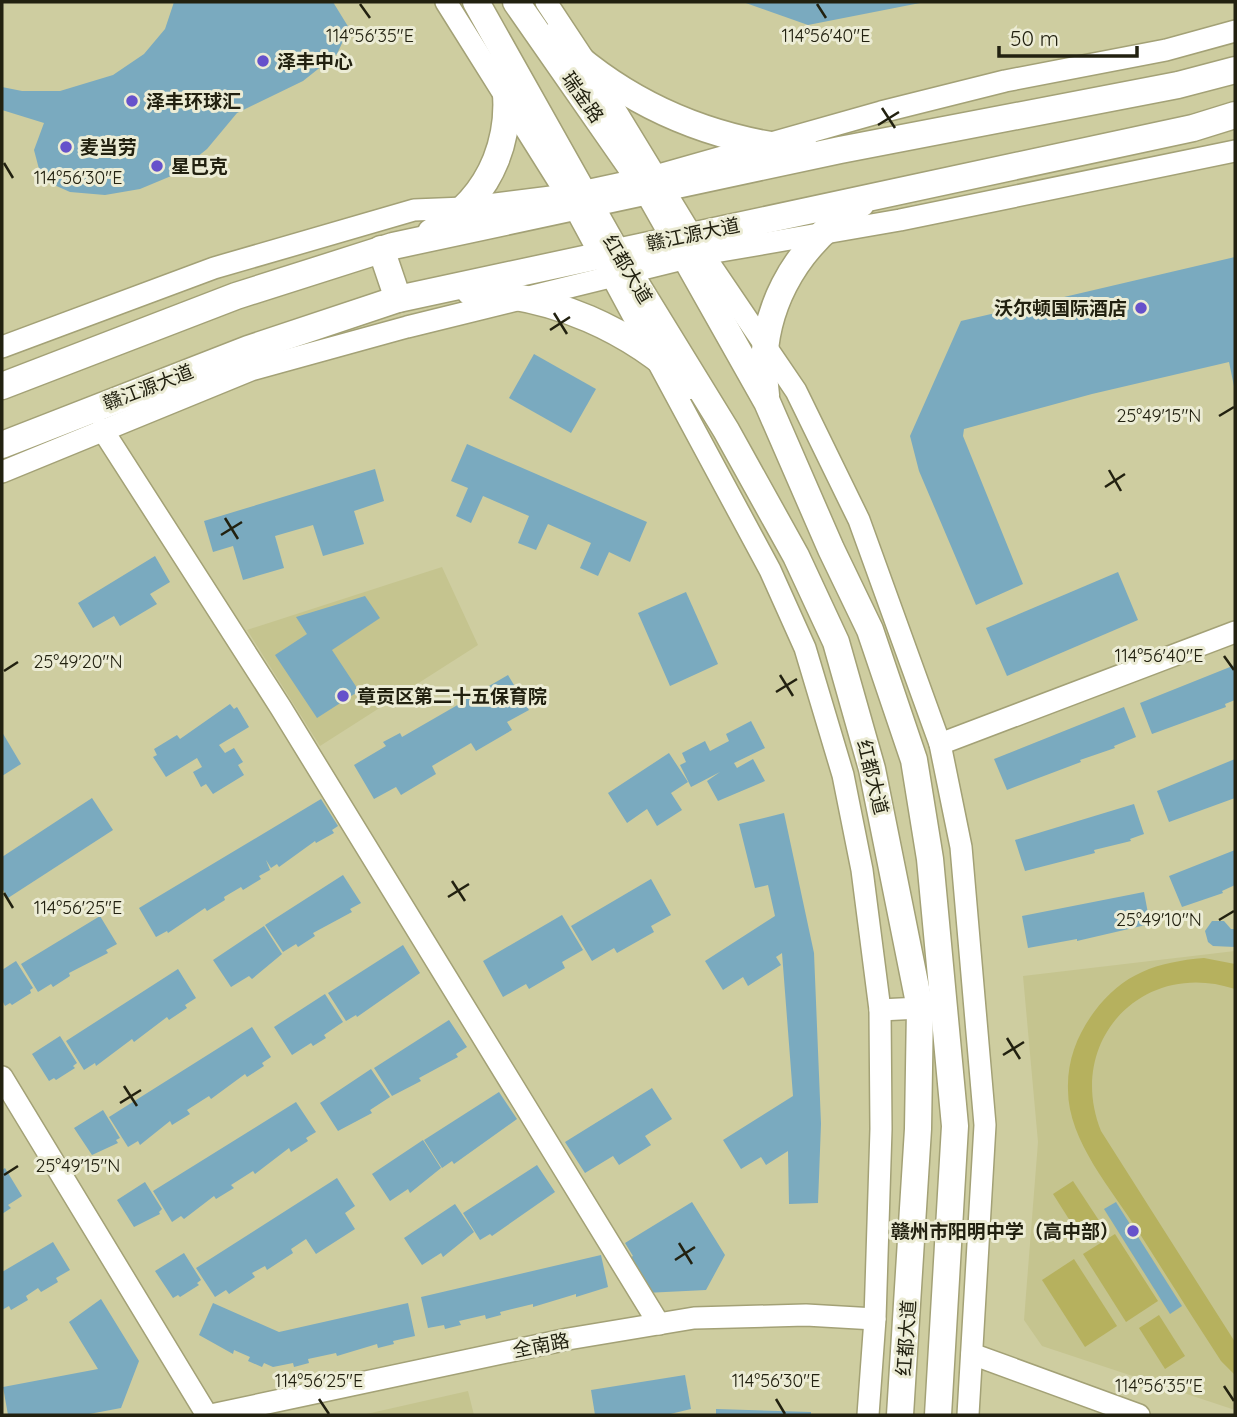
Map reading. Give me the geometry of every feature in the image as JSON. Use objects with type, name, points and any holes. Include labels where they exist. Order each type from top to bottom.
[{"type":"main road","points":[[517,2],[589,67],[624,92],[682,122],[766,145],[840,150]]},
{"type":"main road","name":"瑞金路","points":[[517,2],[652,185]]},
{"type":"main road","points":[[2,386],[236,296],[427,234],[464,208],[481,189],[498,157],[508,120],[508,98],[502,62],[481,10]]},
{"type":"main road","points":[[481,10],[578,199]]},
{"type":"main road","points":[[387,248],[578,199],[1178,85],[1235,70]]},
{"type":"main road","name":"赣江源大道","points":[[2,445],[248,349],[405,298],[615,263],[885,193],[1193,128],[1235,115]]},
{"type":"main road","name":"红都大道","points":[[652,185],[688,246],[767,402],[831,550],[870,630],[914,760],[930,859],[933,1008],[900,1415]]},
{"type":"main road","points":[[767,402],[765,346],[772,310],[785,280],[821,233],[845,214],[885,193]]},
{"type":"main road","name":"红都大道","points":[[578,199],[615,263],[726,430],[796,556],[836,642],[933,1008],[955,1126],[938,1415]]},
{"type":"main road","points":[[387,248],[405,298],[473,292],[525,298],[593,320],[654,356],[688,385],[726,430]]},
{"type":"street","points":[[446,2],[578,199]]},
{"type":"street","points":[[545,2],[589,67],[652,185],[766,145],[881,111],[992,84],[1166,50],[1235,32]]},
{"type":"street","points":[[688,246],[821,233],[900,220],[1235,151]]},
{"type":"street","points":[[2,347],[214,268],[414,210],[578,199]]},
{"type":"street","points":[[688,246],[796,391],[859,520],[940,744],[961,847],[985,1125],[968,1415]]},
{"type":"street","points":[[2,472],[251,370],[525,298],[615,263],[654,356],[771,570],[804,648],[843,775],[862,870],[880,1010],[881,1129],[875,1319],[868,1415]]},
{"type":"street","points":[[102,429],[281,708],[659,1324]]},
{"type":"street","points":[[940,744],[1235,632]]},
{"type":"street","points":[[880,1010],[976,1004]]},
{"type":"street","points":[[2,1077],[209,1415]]},
{"type":"street","name":"全南路","points":[[209,1415],[491,1355],[694,1318],[806,1315],[875,1319]]},
{"type":"street","points":[[972,1354],[1139,1415]]},
{"type":"shaded area","name":"章贡区第二十五保育院","points":[[442,567],[478,645],[320,746],[247,630]]},
{"type":"shaded area","name":"赣州市阳明中学（高中部）","points":[[1235,951],[1235,1410],[1042,1346],[1024,1320],[1038,1142],[1023,976]]},
{"type":"shaded area","points":[[1204,958],[1235,964],[1235,989],[1201,983],[1170,985],[1143,997],[1120,1015],[1103,1038],[1094,1066],[1093,1098],[1101,1131],[1235,1342],[1235,1375],[1221,1361],[1094,1165],[1075,1128],[1068,1090],[1069,1069],[1078,1039],[1105,999],[1142,972],[1171,963]]},
{"type":"shaded area","points":[[1073,1181],[1100,1222],[1079,1235],[1053,1194]]},
{"type":"shaded area","points":[[1115,1234],[1158,1301],[1126,1322],[1083,1254]]},
{"type":"shaded area","points":[[1074,1259],[1117,1326],[1085,1347],[1042,1280]]},
{"type":"shaded area","points":[[1159,1315],[1185,1356],[1165,1369],[1139,1328]]},
{"type":"shaded area","points":[[468,1391],[474,1415],[362,1415]]},
{"type":"building","name":"泽丰环球汇","points":[[174,2],[333,2],[349,28],[337,54],[303,81],[237,113],[207,149],[176,174],[140,189],[105,195],[70,192],[52,184],[39,169],[34,150],[44,123],[2,110],[2,87],[22,91],[60,91],[113,75],[144,54],[165,29]]},
{"type":"building","points":[[743,2],[920,2],[920,3],[808,25]]},
{"type":"building","points":[[1235,257],[1235,391],[1229,362],[1092,394],[964,429],[963,436],[1023,584],[976,605],[919,471],[910,436],[961,321]]},
{"type":"building","points":[[534,354],[596,389],[571,433],[509,398]]},
{"type":"building","points":[[467,444],[647,522],[630,562],[609,552],[598,576],[580,568],[591,543],[548,524],[536,550],[518,543],[529,516],[483,496],[471,523],[456,516],[468,488],[451,481]]},
{"type":"building","points":[[375,469],[384,501],[354,511],[364,544],[323,556],[313,525],[275,536],[284,568],[243,580],[233,546],[213,552],[204,521]]},
{"type":"building","points":[[155,556],[170,582],[150,594],[157,604],[120,626],[114,616],[93,628],[78,603]]},
{"type":"building","points":[[1118,572],[1138,620],[1007,676],[986,628]]},
{"type":"building","points":[[686,592],[718,664],[670,686],[638,613]]},
{"type":"building","points":[[365,596],[380,618],[332,650],[359,691],[317,718],[275,655],[307,634],[296,617]]},
{"type":"building","points":[[1235,665],[1235,700],[1225,704],[1226,707],[1152,734],[1140,703]]},
{"type":"building","points":[[508,675],[529,710],[507,722],[512,730],[476,751],[471,743],[432,766],[436,774],[401,795],[396,787],[374,799],[354,765],[386,746],[383,742],[400,733],[402,737],[461,703],[458,699],[475,690],[477,693]]},
{"type":"building","points":[[230,704],[234,709],[237,707],[249,727],[219,745],[225,753],[234,748],[243,762],[238,765],[244,775],[213,794],[206,784],[201,787],[193,772],[202,767],[197,758],[166,777],[153,757],[157,755],[154,749],[177,735],[180,739]]},
{"type":"building","points":[[1124,707],[1136,737],[1114,746],[1115,748],[1080,760],[1081,762],[1007,790],[994,759]]},
{"type":"building","points":[[751,721],[765,748],[734,763],[737,768],[753,759],[765,781],[718,801],[707,781],[720,772],[691,787],[680,765],[686,762],[682,753],[705,741],[710,751],[729,741],[726,734]]},
{"type":"building","points":[[2,732],[21,764],[2,776]]},
{"type":"building","points":[[669,753],[688,782],[671,793],[682,810],[657,826],[647,809],[627,823],[608,793]]},
{"type":"building","points":[[1235,759],[1235,798],[1169,822],[1157,791]]},
{"type":"building","points":[[92,798],[113,830],[8,898],[2,888],[2,857]]},
{"type":"building","points":[[321,799],[338,826],[332,830],[334,833],[316,843],[315,841],[279,867],[277,864],[271,868],[266,860],[270,870],[259,876],[261,879],[243,890],[241,887],[207,911],[205,908],[168,933],[167,931],[156,937],[139,908]]},
{"type":"building","points":[[1134,804],[1144,834],[1130,839],[1131,841],[1094,850],[1095,853],[1025,871],[1015,840]]},
{"type":"building","points":[[784,813],[814,953],[821,1124],[818,1203],[789,1204],[788,1151],[766,1165],[761,1157],[741,1169],[723,1140],[793,1096],[782,953],[776,957],[781,965],[748,986],[743,977],[723,990],[705,961],[775,916],[768,885],[755,888],[739,824]]},
{"type":"building","points":[[1235,850],[1235,885],[1222,891],[1223,893],[1182,907],[1169,876]]},
{"type":"building","points":[[343,875],[361,903],[350,909],[352,912],[313,933],[315,936],[298,947],[296,944],[283,952],[265,925]]},
{"type":"building","points":[[651,879],[671,915],[651,926],[654,932],[617,953],[614,948],[592,961],[571,926]]},
{"type":"building","points":[[1144,892],[1150,924],[1077,941],[1028,948],[1022,916]]},
{"type":"building","points":[[562,915],[583,950],[562,962],[565,968],[529,989],[526,984],[503,997],[483,961]]},
{"type":"building","points":[[100,916],[117,944],[106,950],[108,953],[69,973],[70,976],[53,987],[51,984],[38,992],[21,964]]},
{"type":"building","points":[[1212,921],[1224,921],[1231,929],[1235,929],[1235,947],[1213,946],[1208,942],[1205,931]]},
{"type":"building","points":[[264,926],[282,954],[252,979],[249,976],[231,987],[213,960]]},
{"type":"building","points":[[403,945],[420,973],[357,1017],[356,1015],[346,1021],[328,993]]},
{"type":"building","points":[[16,961],[33,988],[31,993],[12,1005],[10,1003],[5,1006],[2,1000],[2,970]]},
{"type":"building","points":[[178,969],[196,998],[185,1005],[187,1008],[169,1020],[167,1017],[134,1042],[132,1039],[96,1066],[95,1063],[84,1070],[66,1041]]},
{"type":"building","points":[[325,994],[343,1022],[324,1035],[326,1038],[313,1046],[311,1043],[292,1055],[274,1027]]},
{"type":"building","points":[[449,1020],[467,1047],[456,1054],[458,1057],[392,1096],[374,1068]]},
{"type":"building","points":[[252,1027],[271,1057],[262,1063],[264,1066],[247,1077],[245,1074],[211,1099],[209,1096],[187,1110],[190,1114],[172,1125],[170,1121],[140,1145],[138,1141],[128,1147],[109,1117]]},
{"type":"building","points":[[60,1036],[77,1063],[73,1066],[75,1068],[56,1080],[54,1078],[49,1081],[32,1054]]},
{"type":"building","points":[[371,1069],[390,1097],[370,1110],[372,1113],[338,1131],[320,1103]]},
{"type":"building","points":[[652,1088],[672,1119],[645,1136],[651,1145],[619,1165],[613,1156],[585,1173],[565,1142]]},
{"type":"building","points":[[499,1092],[517,1119],[454,1164],[452,1161],[442,1168],[424,1140]]},
{"type":"building","points":[[296,1102],[316,1132],[306,1138],[308,1141],[291,1152],[289,1148],[255,1174],[253,1171],[231,1185],[234,1188],[216,1199],[214,1196],[184,1219],[181,1216],[172,1222],[153,1191]]},
{"type":"building","points":[[103,1110],[120,1138],[116,1140],[118,1143],[92,1155],[74,1128]]},
{"type":"building","points":[[423,1140],[441,1168],[410,1193],[408,1189],[390,1201],[372,1174]]},
{"type":"building","points":[[537,1165],[555,1192],[492,1236],[490,1234],[480,1240],[463,1213]]},
{"type":"building","points":[[5,1168],[22,1196],[8,1205],[11,1208],[2,1214],[2,1170]]},
{"type":"building","points":[[337,1178],[355,1206],[345,1213],[355,1229],[316,1254],[306,1239],[291,1249],[293,1253],[267,1270],[265,1266],[252,1273],[255,1277],[229,1294],[226,1290],[215,1297],[196,1268]]},
{"type":"building","points":[[145,1182],[162,1209],[160,1214],[134,1227],[117,1200]]},
{"type":"building","points":[[692,1202],[725,1255],[706,1290],[645,1293],[624,1261],[633,1256],[625,1243]]},
{"type":"building","points":[[1116,1202],[1182,1306],[1170,1314],[1104,1209]]},
{"type":"building","points":[[455,1204],[474,1232],[443,1257],[441,1253],[422,1265],[404,1238]]},
{"type":"building","points":[[53,1242],[70,1270],[56,1278],[58,1282],[41,1292],[38,1288],[26,1296],[28,1300],[11,1310],[9,1306],[2,1310],[2,1272]]},
{"type":"building","points":[[184,1253],[201,1280],[197,1283],[199,1285],[180,1297],[178,1295],[173,1298],[155,1271]]},
{"type":"building","points":[[601,1255],[608,1287],[533,1307],[533,1304],[500,1312],[501,1315],[486,1319],[485,1315],[459,1321],[461,1325],[445,1329],[444,1325],[428,1328],[421,1297]]},
{"type":"building","points":[[101,1299],[139,1361],[121,1408],[84,1415],[8,1415],[3,1387],[98,1369],[69,1322]]},
{"type":"building","points":[[213,1303],[279,1332],[408,1303],[415,1336],[378,1348],[377,1344],[337,1356],[336,1353],[308,1359],[309,1363],[294,1367],[293,1363],[273,1367],[264,1363],[262,1367],[248,1361],[250,1357],[234,1350],[233,1354],[199,1335]]},
{"type":"building","points":[[685,1375],[691,1409],[666,1415],[595,1415],[591,1390]]},
{"type":"building","points":[[716,1409],[811,1412],[811,1415],[716,1415]]},
{"type":"place","name":"泽丰中心","points":[[263,61]]},
{"type":"place","name":"泽丰环球汇","points":[[132,101]]},
{"type":"place","name":"麦当劳","points":[[66,147]]},
{"type":"place","name":"星巴克","points":[[157,166]]},
{"type":"place","name":"沃尔顿国际酒店","points":[[1141,308]]},
{"type":"place","name":"章贡区第二十五保育院","points":[[343,696]]},
{"type":"place","name":"赣州市阳明中学（高中部）","points":[[1133,1231]]}]
